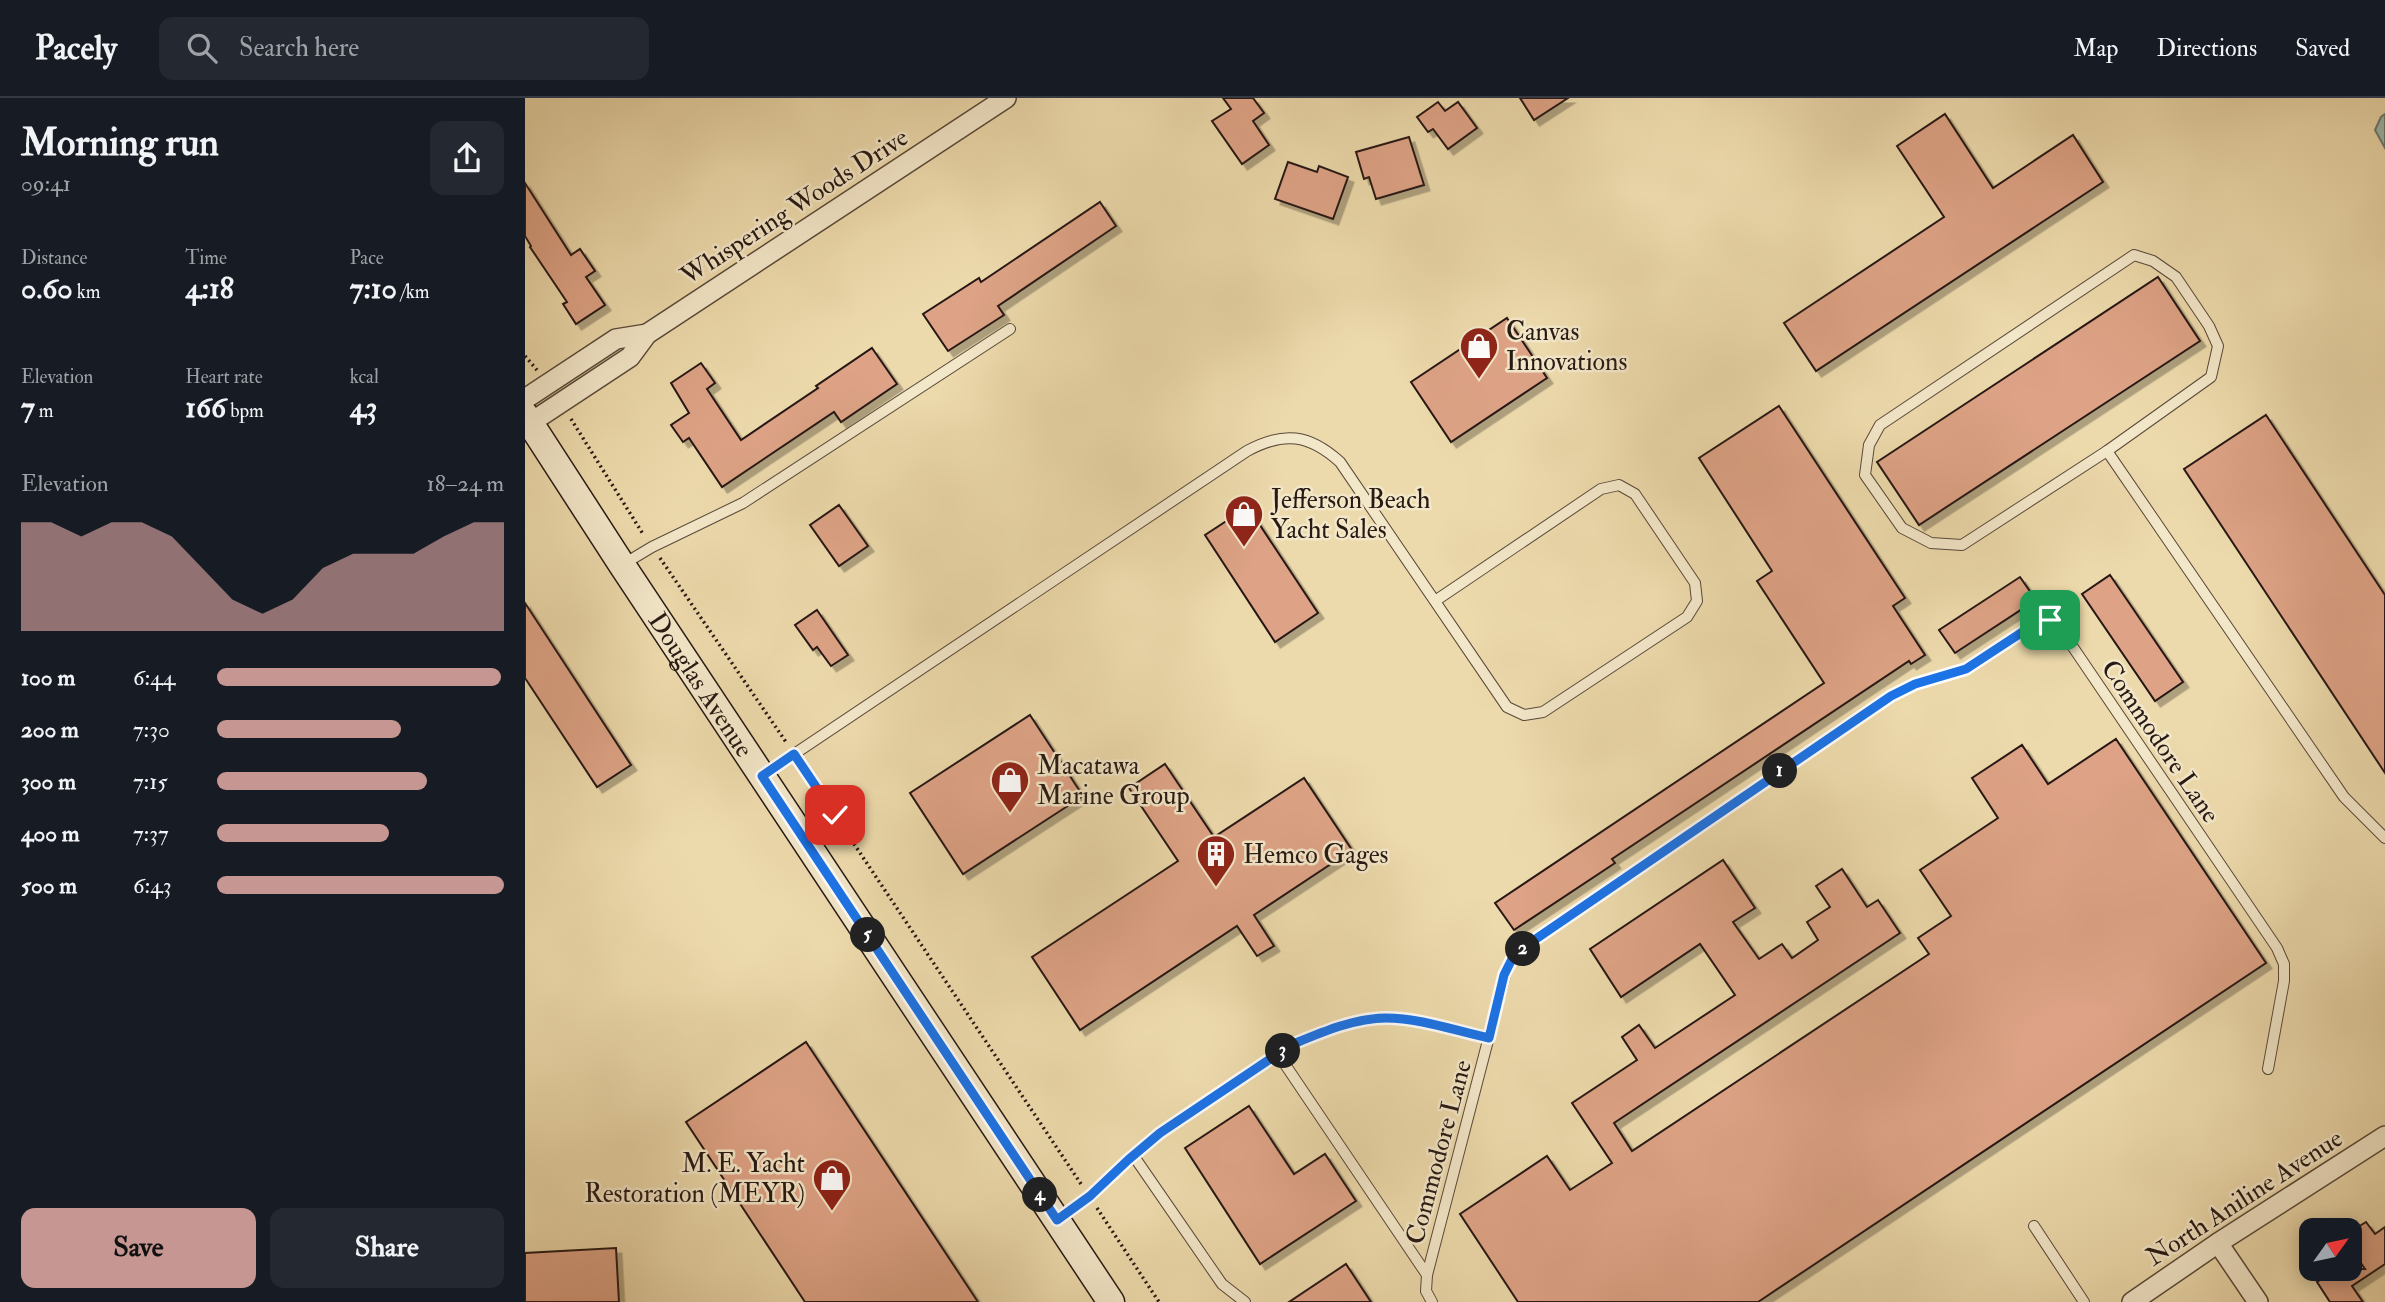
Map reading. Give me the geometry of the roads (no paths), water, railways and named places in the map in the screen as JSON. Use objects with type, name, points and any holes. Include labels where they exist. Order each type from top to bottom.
[{"type":"street","name":"Whispering Woods Drive","points":[[527,412],[561,403],[630,356],[647,334],[1006,98]]},
{"type":"street","name":"Whispering Woods Drive","points":[[527,412],[549,383],[616,339],[647,334]]},
{"type":"street","name":"Douglas Avenue","points":[[527,412],[622,565],[1111,1302]]},
{"type":"street","name":"North Aniline Avenue","points":[[2132,1302],[2218,1243],[2385,1136]]},
{"type":"street","points":[[2218,1243],[2258,1302]]},
{"type":"lane","points":[[2134,255],[2153,261],[2176,277],[2209,326],[2218,346],[2211,377],[2107,452],[1962,545],[1931,543],[1902,528],[1864,475],[1869,445],[1880,425],[2134,255]]},
{"type":"lane","points":[[622,565],[652,547],[743,503],[1010,329]]},
{"type":"lane","points":[[762,776],[1247,451],[1287,437],[1301,439],[1327,451],[1340,462],[1507,707],[1524,715],[1543,712],[1554,705],[1686,617],[1697,601],[1695,583],[1635,494],[1619,485],[1601,489],[1435,601]]},
{"type":"lane","points":[[2107,452],[2344,797],[2385,838]]},
{"type":"lane","name":"Commodore Lane","points":[[1431,1302],[1426,1291],[1427,1275],[1504,975],[1512,959],[1527,945],[1891,696],[1915,684],[1966,669],[2039,621],[2050,620],[2060,628],[2277,948],[2284,964],[2284,981],[2268,1069]]},
{"type":"lane","points":[[1057,1220],[1090,1196],[1160,1133],[1291,1045],[1359,1021],[1384,1018],[1407,1020],[1489,1038]]},
{"type":"lane","points":[[1278,1054],[1427,1275]]},
{"type":"lane","points":[[1133,1155],[1223,1284],[1245,1302]]},
{"type":"lane","points":[[2034,1226],[2084,1302]]},
{"type":"water","points":[[2385,114],[2385,148],[2375,130]]},
{"type":"place","name":"Canvas Innovations","points":[[1479,380]]},
{"type":"place","name":"Jefferson Beach Yacht Sales","points":[[1244,548]]},
{"type":"place","name":"Macatawa Marine Group","points":[[1010,814]]},
{"type":"place","name":"Hemco Gages","points":[[1216,888]]},
{"type":"place","name":"M. E. Yacht Restoration (MEYR)","points":[[832,1212]]}]
